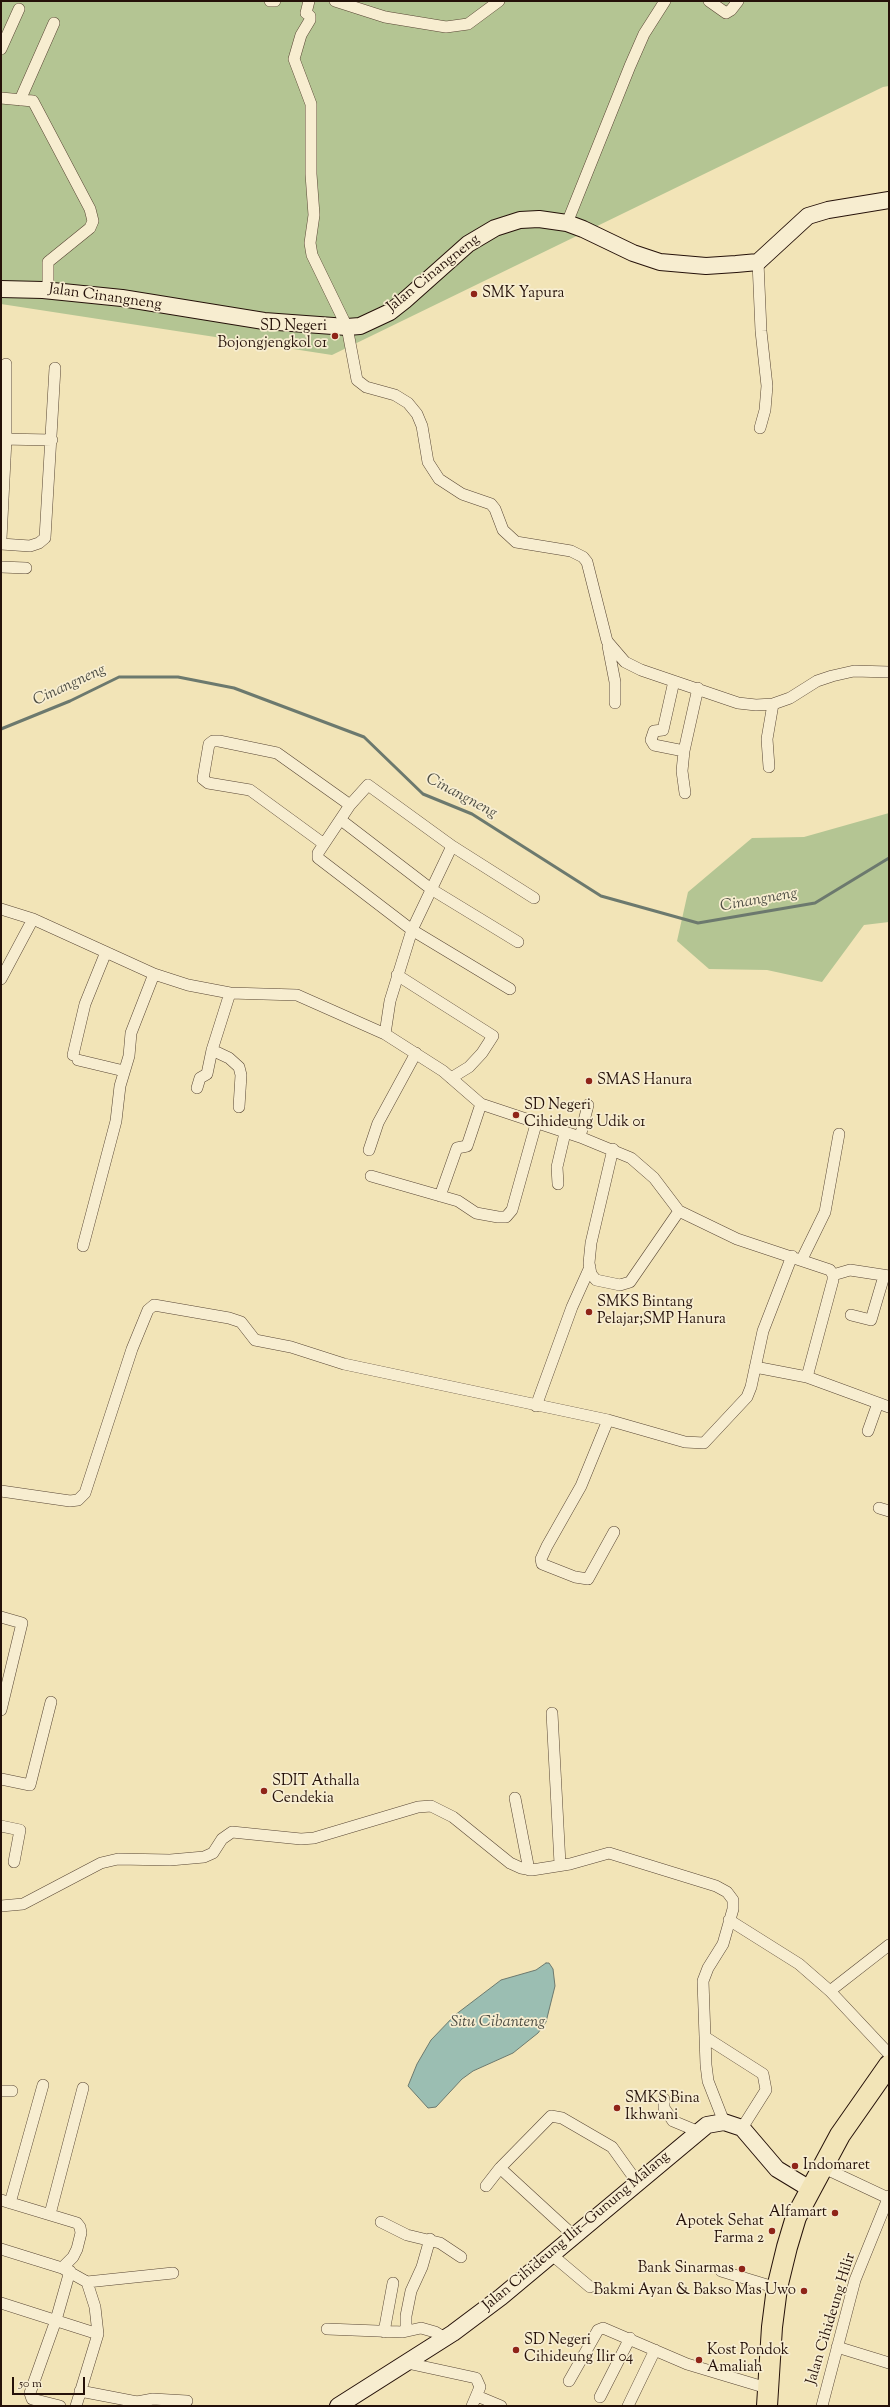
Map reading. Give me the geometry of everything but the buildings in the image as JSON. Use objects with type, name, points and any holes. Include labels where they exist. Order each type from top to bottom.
[{"type":"highway","points":[[767,2397],[777,2288],[794,2225],[810,2189],[840,2135],[889,2065]]},
{"type":"street","points":[[270,1],[276,1]]},
{"type":"street","points":[[309,1],[306,14],[310,16],[310,20],[301,35],[294,59],[311,104],[311,174],[314,215],[310,243],[312,255],[347,327],[357,380],[366,387],[395,395],[408,403],[417,414],[422,426],[428,462],[439,479],[462,494],[491,504],[495,508],[503,530],[516,542],[524,545],[571,551],[578,554],[587,562],[607,641],[615,682],[615,703]]},
{"type":"street","points":[[335,1],[385,16],[446,27],[468,24],[499,1]]},
{"type":"street","points":[[566,223],[644,34],[665,1]]},
{"type":"street","points":[[709,1],[726,13],[731,10],[738,1]]},
{"type":"street","points":[[1,49],[19,9]]},
{"type":"street","points":[[20,100],[54,23]]},
{"type":"street","points":[[1,98],[33,101],[90,208],[93,220],[90,228],[48,262],[48,290]]},
{"type":"street","points":[[760,428],[767,386],[761,331],[758,262],[808,216],[828,210],[889,200]]},
{"type":"street","name":"Jalan Cinangneng","points":[[1,289],[48,290],[122,298],[264,321],[347,327],[360,326],[390,312],[431,279],[468,244],[495,228],[520,220],[539,219],[566,223],[660,262],[706,266],[758,262]]},
{"type":"street","points":[[1,539],[6,364]]},
{"type":"street","points":[[1,544],[30,546],[39,543],[45,538],[52,440],[55,368]]},
{"type":"street","points":[[3,439],[52,440]]},
{"type":"street","points":[[1,567],[26,568]]},
{"type":"street","points":[[607,641],[625,662],[641,670],[698,688],[738,703],[773,704],[790,698],[817,681],[832,676],[854,671],[889,672]]},
{"type":"street","points":[[674,681],[663,730],[654,731],[651,740],[654,745],[684,751]]},
{"type":"street","points":[[685,793],[682,771],[684,751],[698,688]]},
{"type":"street","points":[[769,767],[767,739],[773,704]]},
{"type":"street","points":[[324,844],[250,790],[208,783],[203,779],[209,744],[213,741],[219,741],[277,753],[350,805]]},
{"type":"street","points":[[510,989],[412,930],[322,863],[318,858],[318,853],[350,805],[368,784],[452,846],[534,898]]},
{"type":"street","points":[[341,820],[431,889],[518,942]]},
{"type":"street","points":[[385,1034],[390,1001],[412,930],[452,846]]},
{"type":"street","points":[[1,909],[34,919],[154,974],[188,985],[230,993],[297,995],[385,1034],[416,1053],[451,1078],[480,1104],[613,1149],[641,1164],[679,1211],[737,1239],[822,1267],[833,1275]]},
{"type":"street","points":[[1,979],[34,919]]},
{"type":"street","points":[[106,952],[87,998],[76,1057],[124,1071]]},
{"type":"street","points":[[83,1246],[116,1121],[120,1086],[129,1056],[131,1033],[134,1021],[154,974]]},
{"type":"street","points":[[398,975],[493,1036],[482,1053],[469,1067],[451,1078]]},
{"type":"street","points":[[197,1088],[200,1078],[207,1074],[212,1050],[230,993]]},
{"type":"street","points":[[212,1050],[229,1058],[238,1067],[241,1076],[239,1107]]},
{"type":"street","points":[[369,1150],[378,1123],[416,1053]]},
{"type":"street","points":[[440,1196],[457,1148],[468,1146],[480,1104]]},
{"type":"street","points":[[580,1137],[588,1105]]},
{"type":"street","points":[[371,1176],[458,1201],[476,1212],[502,1218],[510,1214],[536,1124]]},
{"type":"street","points":[[558,1184],[557,1167],[565,1133]]},
{"type":"street","points":[[1,1491],[70,1501],[78,1500],[85,1493],[132,1349],[148,1310],[154,1305],[161,1304],[241,1322],[252,1337],[260,1342],[291,1347],[344,1364],[536,1406],[608,1420],[686,1442],[704,1443],[746,1397],[755,1367],[763,1331],[797,1258],[825,1212],[838,1134]]},
{"type":"street","points":[[613,1149],[593,1233],[590,1267],[591,1274],[596,1280],[620,1285],[630,1282],[679,1211]]},
{"type":"street","points":[[536,1406],[572,1307],[590,1267]]},
{"type":"street","points":[[833,1275],[850,1270],[886,1276],[871,1320],[851,1315]]},
{"type":"street","points":[[807,1377],[833,1275]]},
{"type":"street","points":[[755,1367],[807,1377],[884,1405],[868,1431]]},
{"type":"street","points":[[608,1420],[581,1486],[541,1559],[542,1564],[575,1577],[588,1578],[614,1532]]},
{"type":"street","points":[[1,1617],[22,1623],[1,1710]]},
{"type":"street","points":[[1,1779],[30,1785],[51,1702]]},
{"type":"street","points":[[552,1713],[560,1864]]},
{"type":"street","points":[[515,1798],[529,1870]]},
{"type":"street","points":[[1,1906],[23,1904],[101,1863],[118,1859],[170,1860],[204,1857],[213,1853],[222,1839],[232,1832],[301,1839],[314,1838],[418,1807],[430,1806],[453,1817],[510,1863],[529,1870],[609,1853],[716,1886],[727,1892],[733,1900],[723,1944],[708,1968],[703,1982],[708,2081],[724,2122],[742,2128],[777,2169],[810,2189]]},
{"type":"street","points":[[1,1826],[20,1830],[14,1862]]},
{"type":"street","points":[[729,1920],[794,1960],[830,1991],[889,2054]]},
{"type":"street","points":[[830,1991],[889,1945]]},
{"type":"street","points":[[705,2037],[763,2074],[766,2090],[742,2128]]},
{"type":"street","points":[[43,2085],[6,2202],[74,2221],[80,2227],[77,2249],[66,2269],[56,2320],[30,2397],[60,2406]]},
{"type":"street","points":[[50,2214],[83,2088]]},
{"type":"street","points":[[664,2099],[664,2108],[673,2121],[697,2132]]},
{"type":"street","points":[[486,2186],[500,2168],[554,2115],[612,2147],[637,2182]]},
{"type":"street","name":"Jalan Cihideung Ilir–Gunung Malang","points":[[338,2406],[445,2338],[501,2297],[697,2132],[707,2125],[724,2122]]},
{"type":"street","points":[[822,2167],[889,2197]]},
{"type":"street","points":[[500,2168],[574,2236]]},
{"type":"street","name":"Jalan Cihideung Hilir","points":[[822,2406],[856,2280],[887,2210],[889,2197]]},
{"type":"street","points":[[381,2222],[407,2235],[430,2239],[440,2243],[461,2257]]},
{"type":"street","points":[[406,2331],[406,2316],[411,2291],[422,2267],[430,2239]]},
{"type":"street","points":[[1,2249],[66,2269],[87,2282],[173,2273]]},
{"type":"street","points":[[552,2255],[590,2287]]},
{"type":"street","points":[[721,2271],[777,2288]]},
{"type":"street","points":[[76,2406],[98,2334],[95,2307],[87,2282]]},
{"type":"street","points":[[384,2332],[393,2283]]},
{"type":"street","points":[[1,2303],[98,2334]]},
{"type":"street","points":[[569,2381],[598,2330],[608,2328],[655,2350],[767,2397]]},
{"type":"street","points":[[327,2329],[384,2332],[430,2330],[445,2338]]},
{"type":"street","points":[[600,2397],[630,2338]]},
{"type":"street","points":[[837,2347],[889,2363]]},
{"type":"street","points":[[628,2406],[655,2350]]},
{"type":"street","points":[[407,2363],[476,2378],[480,2387],[474,2401],[501,2406]]},
{"type":"street","points":[[80,2391],[137,2402],[153,2399],[187,2401]]},
{"type":"green space","points":[[1,1],[889,1],[889,86],[883,87],[332,355],[1,304]]},
{"type":"green space","points":[[889,813],[889,922],[864,925],[822,982],[767,970],[709,969],[677,941],[688,892],[752,838],[804,837]]},
{"type":"water","name":"Situ Cibanteng","points":[[546,1963],[549,1963],[553,1969],[555,1986],[546,2022],[538,2033],[513,2053],[473,2071],[462,2079],[436,2107],[428,2108],[408,2086],[417,2064],[431,2040],[455,2015],[501,1980],[536,1970]]},
{"type":"waterway","name":"Cinangneng","points":[[1,729],[70,701],[119,677],[178,677],[234,688],[364,737],[423,794],[472,814],[601,896],[698,923],[815,903],[889,858]]},
{"type":"place","name":"SMK Yapura","points":[[474,294]]},
{"type":"place","name":"SD Negeri Bojongjengkol 01","points":[[335,336]]},
{"type":"place","name":"SMAS Hanura","points":[[589,1081]]},
{"type":"place","name":"SD Negeri Cihideung Udik 01","points":[[516,1115]]},
{"type":"place","name":"SMKS Bintang Pelajar;SMP Hanura","points":[[589,1312]]},
{"type":"place","name":"SDIT Athalla Cendekia","points":[[264,1791]]},
{"type":"place","name":"SMKS Bina Ikhwani","points":[[617,2108]]},
{"type":"place","name":"Indomaret","points":[[795,2166]]},
{"type":"place","name":"Alfamart","points":[[835,2213]]},
{"type":"place","name":"Apotek Sehat Farma 2","points":[[772,2231]]},
{"type":"place","name":"Bank Sinarmas","points":[[742,2269]]},
{"type":"place","name":"Bakmi Ayan & Bakso Mas Uwo","points":[[804,2291]]},
{"type":"place","name":"SD Negeri Cihideung Ilir 04","points":[[516,2350]]},
{"type":"place","name":"Kost Pondok Amaliah","points":[[699,2360]]}]
